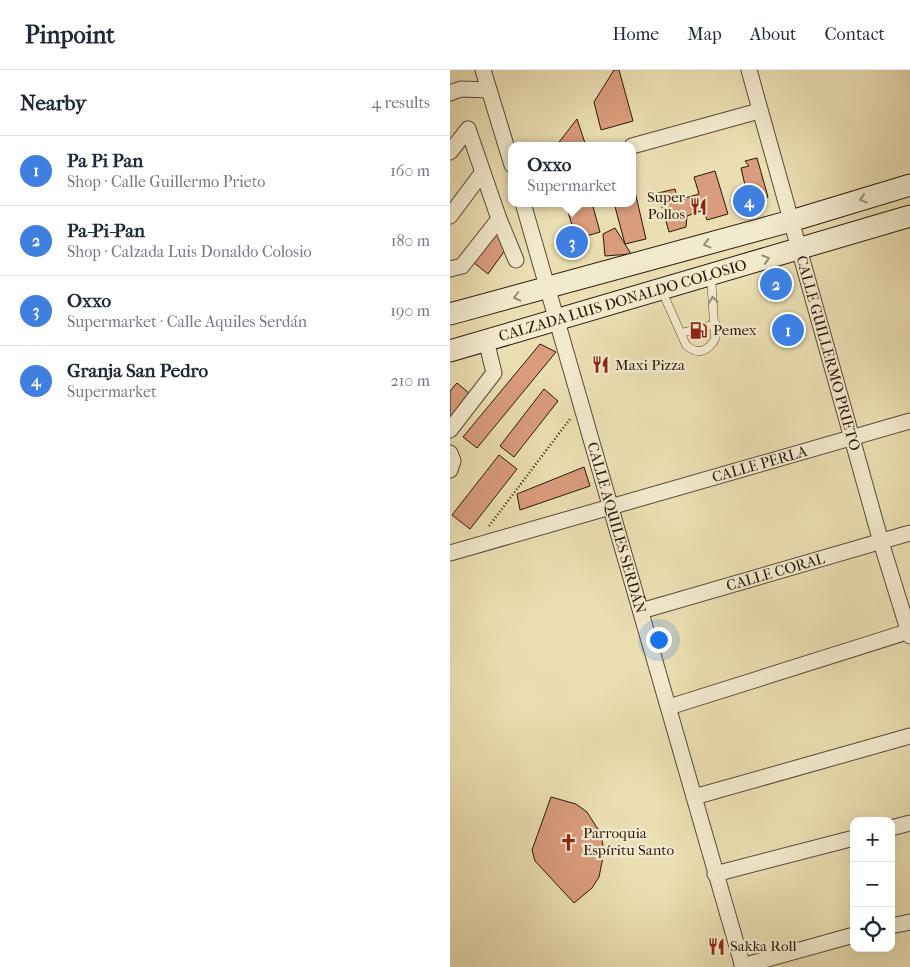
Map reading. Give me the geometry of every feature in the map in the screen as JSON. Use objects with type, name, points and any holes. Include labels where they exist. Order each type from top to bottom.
[{"type":"main road","name":"CALZADA LUIS DONALDO COLOSIO","points":[[455,312],[547,289],[791,221],[910,185]]},
{"type":"main road","name":"CALZADA LUIS DONALDO COLOSIO","points":[[450,351],[910,216]]},
{"type":"main road","points":[[455,312],[478,342]]},
{"type":"street","points":[[483,70],[508,153]]},
{"type":"street","name":"CALLE GUILLERMO PRIETO","points":[[749,70],[881,542],[909,633]]},
{"type":"street","points":[[450,93],[461,89],[489,90]]},
{"type":"street","points":[[636,145],[759,111]]},
{"type":"street","points":[[450,152],[468,129],[498,219],[516,260]]},
{"type":"street","points":[[450,216],[482,173]]},
{"type":"street","name":"CALLE AQUILES SERDÁN","points":[[524,207],[609,508],[641,611],[715,874],[743,966]]},
{"type":"street","points":[[450,269],[462,266],[498,219]]},
{"type":"street","points":[[450,430],[494,373],[478,342]]},
{"type":"street","name":"CALLE PERLA","points":[[450,553],[910,421]]},
{"type":"street","name":"CALLE CORAL","points":[[641,611],[910,533]]},
{"type":"street","points":[[669,707],[909,633]]},
{"type":"street","points":[[694,797],[910,736]]},
{"type":"street","points":[[895,827],[910,823]]},
{"type":"street","points":[[715,874],[850,839]]},
{"type":"street","points":[[895,925],[910,922]]},
{"type":"street","points":[[743,966],[850,936]]},
{"type":"lane","points":[[661,289],[680,333],[690,348],[702,351],[708,349],[715,339],[716,324],[710,275]]},
{"type":"lane","points":[[680,333],[716,324]]},
{"type":"path","points":[[475,546],[580,405]]},
{"type":"building","points":[[614,70],[619,70],[633,121],[601,130],[594,102]]},
{"type":"building","points":[[577,119],[585,142],[559,142]]},
{"type":"building","points":[[757,158],[768,197],[749,202],[741,168],[749,166],[745,161]]},
{"type":"building","points":[[715,171],[728,214],[707,220],[704,210],[687,216],[686,227],[669,232],[658,193],[675,189],[678,200],[699,194],[694,177]]},
{"type":"building","points":[[636,196],[646,239],[625,244],[615,207],[636,207]]},
{"type":"building","points":[[567,207],[593,207],[600,232],[576,239]]},
{"type":"building","points":[[615,228],[631,254],[605,256],[603,234]]},
{"type":"building","points":[[498,232],[508,246],[488,274],[473,262]]},
{"type":"building","points":[[540,344],[556,352],[477,448],[463,437]]},
{"type":"building","points":[[457,383],[469,393],[450,420],[450,391]]},
{"type":"building","points":[[544,389],[558,401],[514,457],[500,446]]},
{"type":"building","points":[[499,455],[517,469],[470,529],[452,515]]},
{"type":"building","points":[[584,467],[590,486],[520,510],[517,494]]},
{"type":"building","name":"Parroquia Espíritu Santo","points":[[551,797],[576,804],[587,812],[601,834],[604,852],[599,877],[592,888],[574,903],[535,861],[532,850]]},
{"type":"place","name":"Granja San Pedro","points":[[749,201]]},
{"type":"place","name":"Super Pollos","points":[[699,206]]},
{"type":"place","name":"Oxxo","points":[[572,242]]},
{"type":"place","name":"Pa-Pi-Pan","points":[[776,284]]},
{"type":"place","name":"Pemex","points":[[699,330]]},
{"type":"place","name":"Pa Pi Pan","points":[[788,330]]},
{"type":"place","name":"Maxi Pizza","points":[[601,365]]},
{"type":"place","name":"Parroquia Espíritu Santo","points":[[569,842]]},
{"type":"place","name":"Sakka Roll","points":[[716,946]]}]
